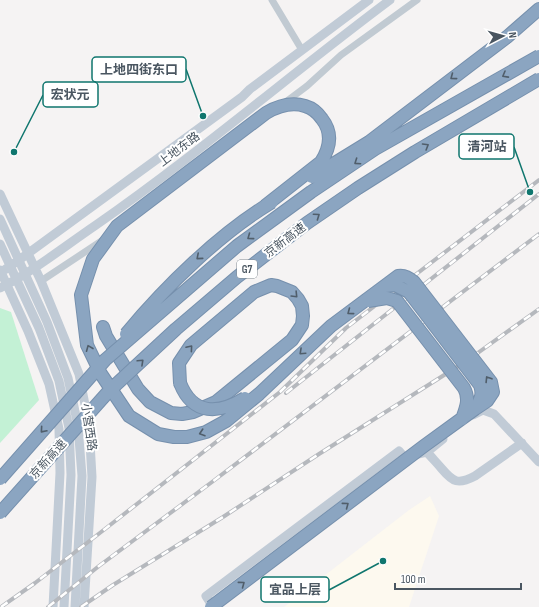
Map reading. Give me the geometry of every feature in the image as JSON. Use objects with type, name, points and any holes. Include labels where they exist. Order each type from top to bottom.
[{"type":"highway","points":[[265,206],[369,142],[507,37],[539,9]]},
{"type":"highway","name":"京新高速","points":[[0,479],[105,360],[237,246],[311,192],[375,149],[539,56]]},
{"type":"highway","name":"京新高速","points":[[0,513],[109,391],[176,329],[237,277],[307,223],[358,188],[539,79]]},
{"type":"highway","points":[[105,360],[149,306],[192,264],[229,232],[321,162],[327,153],[329,144],[330,132],[326,124],[314,110],[305,106],[291,105],[279,106],[266,113],[117,226],[93,259],[81,295],[86,345],[101,374],[129,416],[158,434],[174,437],[187,437],[206,432],[226,421],[259,394],[331,326],[398,276],[408,277],[414,282],[491,382],[492,392],[487,400],[476,409],[210,603]]},
{"type":"highway","points":[[103,327],[106,336],[138,389],[150,402],[171,413],[182,414],[200,410],[216,402],[292,340],[298,332],[302,325],[304,316],[302,306],[292,292],[278,286],[270,285],[254,292],[191,346],[179,363],[180,383],[190,401],[197,405],[211,410],[221,409],[235,404],[255,392],[280,373]]},
{"type":"highway","points":[[365,301],[387,298],[397,301],[464,388],[468,401],[462,419]]},
{"type":"main road","name":"上地东路","points":[[20,260],[242,97],[250,89],[369,0]]},
{"type":"main road","name":"上地东路","points":[[25,273],[143,192],[204,146],[328,46],[390,0]]},
{"type":"main road","name":"小营西路","points":[[0,194],[35,267],[79,374],[90,425],[92,477],[84,607]]},
{"type":"main road","name":"小营西路","points":[[0,219],[47,322],[68,378],[78,426],[82,476],[74,607]]},
{"type":"main road","name":"小营西路","points":[[0,244],[39,328],[59,381],[69,428],[71,475],[64,607]]},
{"type":"main road","points":[[20,260],[11,267],[0,272],[3,287],[28,331],[49,384],[59,429],[60,473],[53,607]]},
{"type":"main road","points":[[3,287],[25,273]]},
{"type":"main road","points":[[210,603],[399,451],[404,457],[426,452],[475,413],[484,410],[494,414],[539,462]]},
{"type":"main road","points":[[426,452],[451,479],[458,481],[466,480],[474,476],[522,443]]},
{"type":"street","points":[[272,0],[302,50]]},
{"type":"street","points":[[41,281],[85,253],[147,209],[307,86],[341,55],[417,0]]},
{"type":"shaded area","points":[[430,496],[439,516],[409,607],[284,607],[409,510]]},
{"type":"green space","points":[[0,308],[11,312],[39,400],[0,443]]},
{"type":"railway","points":[[1,607],[35,583],[280,392],[346,328],[539,180]]},
{"type":"railway","points":[[286,393],[539,194]]},
{"type":"railway","points":[[48,607],[99,566],[539,234]]},
{"type":"railway","points":[[81,607],[113,585],[223,517],[319,454],[468,360],[539,309]]},
{"type":"place","name":"上地四街东口","points":[[203,116]]},
{"type":"place","name":"宏状元","points":[[14,152]]},
{"type":"place","name":"清河站","points":[[530,192]]},
{"type":"place","name":"宜品上层","points":[[383,561]]}]
